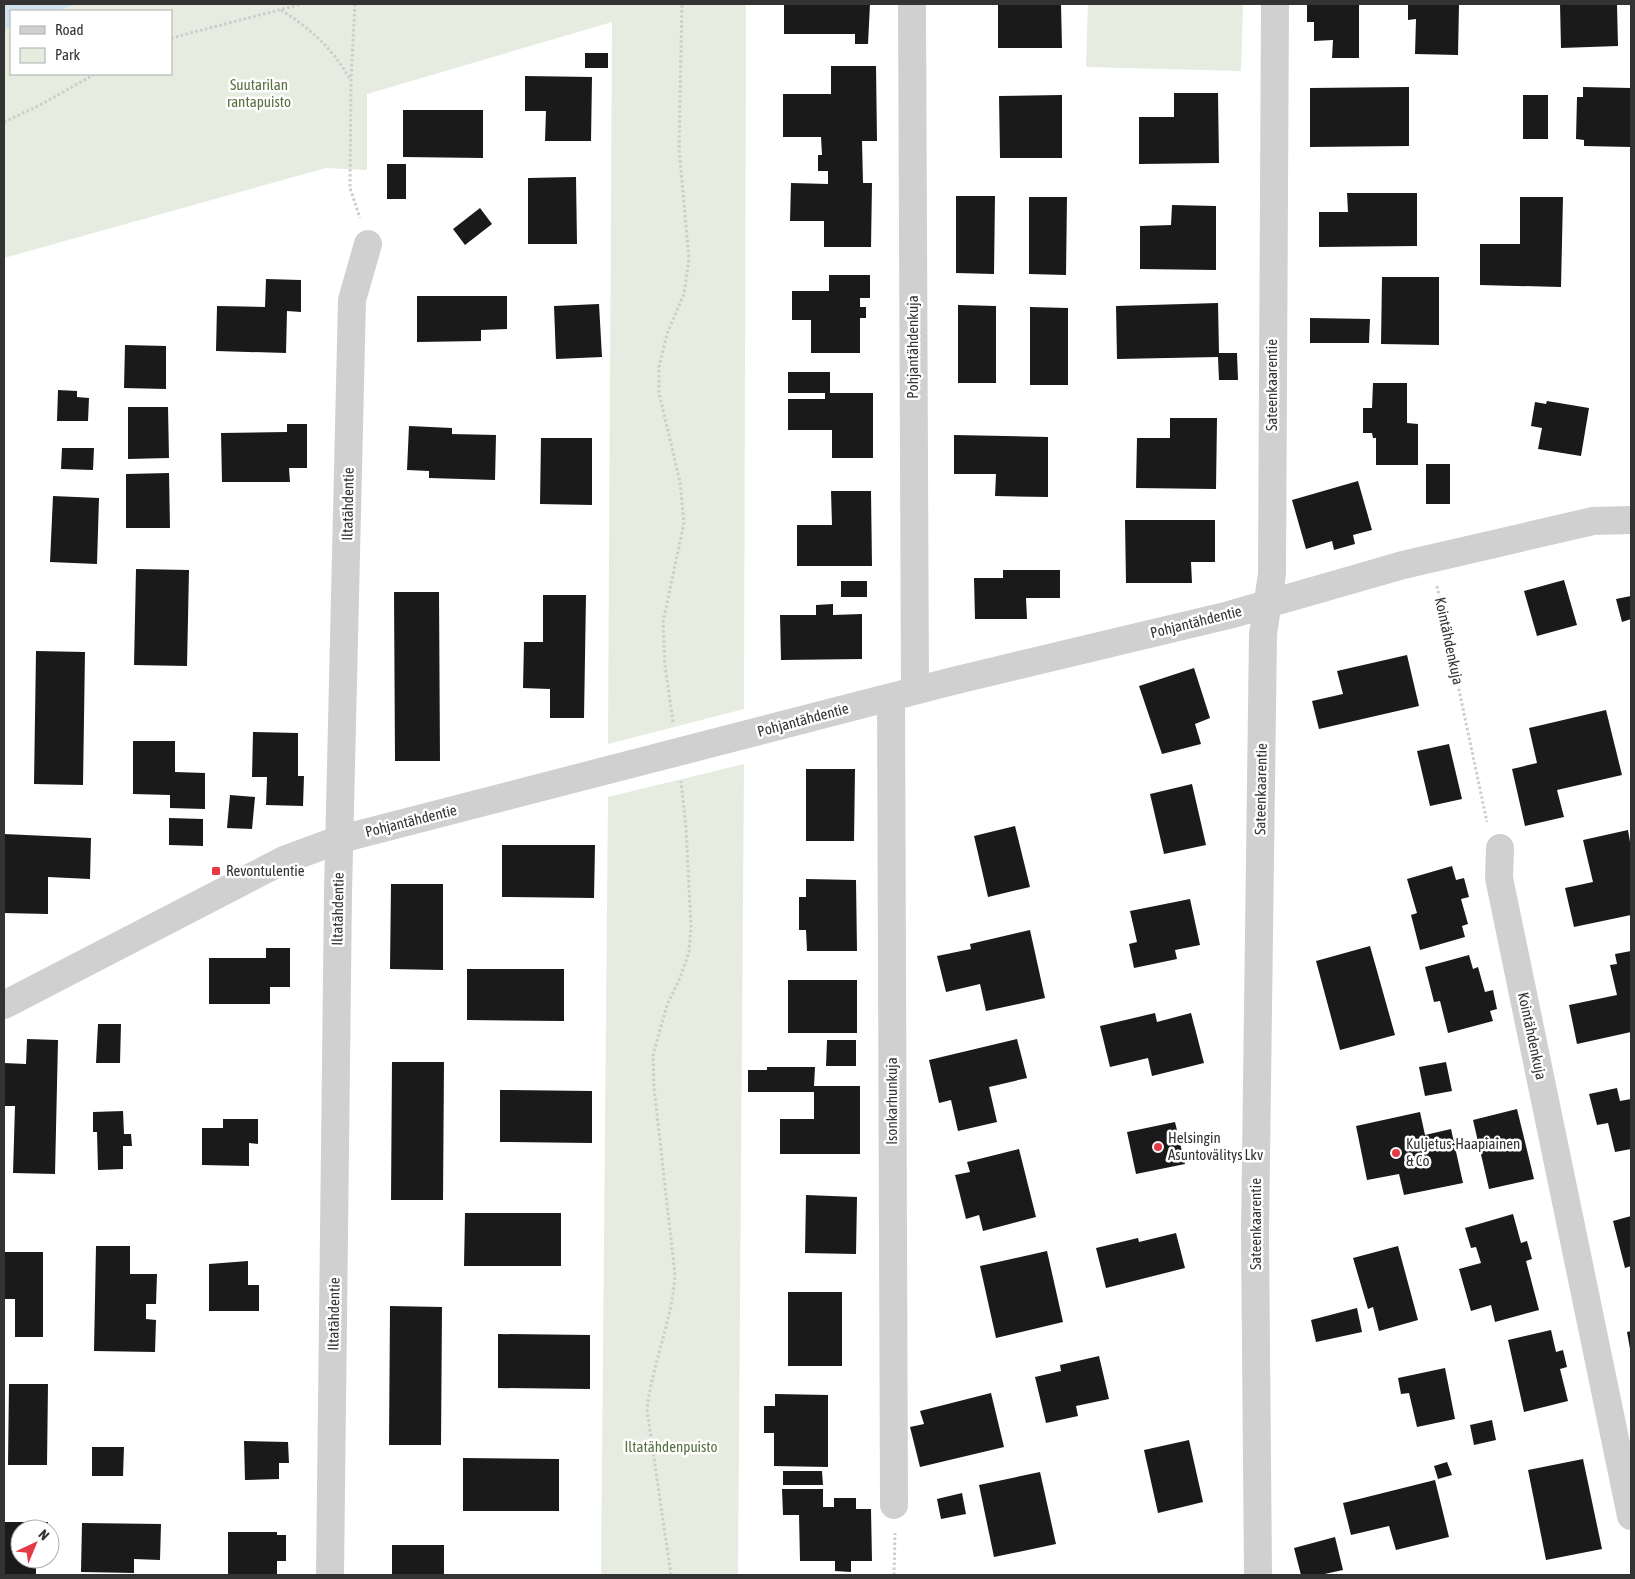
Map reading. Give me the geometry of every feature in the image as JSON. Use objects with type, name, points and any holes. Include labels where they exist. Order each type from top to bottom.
[{"type":"street","name":"Pohjantähdenkuja","points":[[903,694],[912,4]]},
{"type":"street","name":"Sateenkaarentie","points":[[1258,1575],[1255,1234],[1263,634],[1272,574],[1274,4]]},
{"type":"street","name":"Iltatähdentie","points":[[330,1575],[338,893],[341,839],[352,300],[368,244]]},
{"type":"street","name":"Pohjantähdentie","points":[[4,1005],[284,860],[341,839],[677,754],[903,694],[1238,612],[1431,558],[1593,522],[1631,520]]},
{"type":"street","name":"Isonkarhunkuja","points":[[894,1505],[903,694]]},
{"type":"street","name":"Kointähdenkuja","points":[[1500,848],[1499,878],[1631,1516]]},
{"type":"path","points":[[172,38],[302,4]]},
{"type":"path","points":[[355,4],[351,80],[350,188],[368,244]]},
{"type":"path","points":[[671,1575],[647,1410],[650,1388],[674,1300],[675,1275],[654,1088],[653,1055],[667,1005],[680,978],[689,952],[691,926],[686,828],[665,666],[662,622],[684,523],[680,482],[660,394],[659,367],[667,334],[684,294],[689,259],[679,148],[682,4]]},
{"type":"path","points":[[281,10],[306,26],[335,54],[351,80]]},
{"type":"path","points":[[4,122],[40,105],[93,75]]},
{"type":"path","name":"Kointähdenkuja","points":[[1431,558],[1487,821],[1500,848]]},
{"type":"path","points":[[894,1505],[896,1543],[894,1575]]},
{"type":"green space","name":"Suutarilan rantapuisto","points":[[78,4],[746,4],[744,709],[608,744],[612,22],[367,94],[367,170],[326,168],[4,258],[4,30],[10,27],[10,75],[172,75],[172,10],[60,10]]},
{"type":"green space","points":[[1088,4],[1243,4],[1241,71],[1086,67]]},
{"type":"green space","name":"Iltatähdenpuisto","points":[[744,764],[738,1575],[601,1575],[608,797]]},
{"type":"water","points":[[4,4],[78,4],[60,10],[10,10],[10,27],[4,30]]},
{"type":"building","points":[[784,4],[870,4],[868,44],[855,44],[855,34],[784,34]]},
{"type":"building","points":[[998,4],[1061,4],[1062,48],[998,48]]},
{"type":"building","points":[[1307,4],[1359,4],[1359,58],[1332,58],[1333,40],[1314,41],[1314,22],[1307,22]]},
{"type":"building","points":[[1408,4],[1459,4],[1458,55],[1415,54],[1416,19],[1408,20]]},
{"type":"building","points":[[1560,4],[1617,4],[1618,46],[1561,48]]},
{"type":"building","points":[[585,53],[608,53],[608,68],[585,68]]},
{"type":"building","points":[[831,66],[876,66],[877,141],[862,141],[863,183],[872,183],[871,247],[824,247],[824,221],[790,221],[791,183],[828,184],[828,171],[818,171],[818,155],[822,155],[821,137],[783,137],[783,94],[831,94]]},
{"type":"building","points":[[525,76],[592,77],[591,141],[545,141],[546,111],[525,111]]},
{"type":"building","points":[[1409,87],[1409,146],[1310,147],[1310,88]]},
{"type":"building","points":[[1583,87],[1631,88],[1631,147],[1584,146],[1584,140],[1576,139],[1577,97],[1583,97]]},
{"type":"building","points":[[1174,93],[1218,93],[1219,163],[1139,164],[1139,117],[1174,117]]},
{"type":"building","points":[[1062,95],[1062,158],[1000,158],[999,96]]},
{"type":"building","points":[[1523,95],[1548,95],[1548,139],[1523,139]]},
{"type":"building","points":[[403,110],[483,110],[483,158],[403,157]]},
{"type":"building","points":[[387,164],[406,164],[406,199],[387,199]]},
{"type":"building","points":[[576,177],[577,244],[528,244],[528,178]]},
{"type":"building","points":[[1347,193],[1417,193],[1417,246],[1319,247],[1319,212],[1348,212]]},
{"type":"building","points":[[956,196],[995,196],[994,274],[956,273]]},
{"type":"building","points":[[1029,197],[1067,197],[1066,275],[1029,274]]},
{"type":"building","points":[[1520,197],[1563,197],[1561,287],[1480,285],[1480,244],[1520,244]]},
{"type":"building","points":[[1172,205],[1216,206],[1216,270],[1140,269],[1140,226],[1171,225]]},
{"type":"building","points":[[480,208],[492,224],[465,245],[453,229]]},
{"type":"building","points":[[829,275],[870,275],[870,298],[860,298],[860,307],[866,307],[866,318],[860,318],[860,353],[811,353],[811,320],[792,320],[792,291],[829,291]]},
{"type":"building","points":[[1382,277],[1439,277],[1439,345],[1381,344]]},
{"type":"building","points":[[266,279],[301,280],[301,312],[287,311],[286,353],[216,351],[217,306],[265,307]]},
{"type":"building","points":[[417,296],[507,296],[507,329],[481,330],[481,341],[417,342]]},
{"type":"building","points":[[1218,303],[1219,353],[1237,353],[1238,380],[1219,380],[1218,357],[1117,359],[1116,306]]},
{"type":"building","points":[[599,304],[602,357],[556,359],[554,306]]},
{"type":"building","points":[[958,305],[996,306],[996,383],[958,383]]},
{"type":"building","points":[[1030,307],[1068,308],[1068,385],[1030,385]]},
{"type":"building","points":[[1310,318],[1370,319],[1369,343],[1310,343]]},
{"type":"building","points":[[125,345],[166,346],[166,389],[124,388]]},
{"type":"building","points":[[788,372],[830,372],[830,393],[873,393],[873,458],[832,458],[832,430],[788,430],[788,399],[825,399],[825,393],[788,393]]},
{"type":"building","points":[[1373,383],[1407,383],[1407,423],[1418,424],[1418,465],[1376,465],[1376,438],[1373,438],[1372,433],[1363,433],[1363,408],[1372,408]]},
{"type":"building","points":[[58,390],[77,391],[77,397],[89,398],[88,421],[57,421]]},
{"type":"building","points":[[1547,401],[1589,408],[1581,456],[1538,449],[1542,428],[1531,426],[1535,402],[1546,404]]},
{"type":"building","points":[[128,407],[168,407],[169,458],[128,459]]},
{"type":"building","points":[[1170,418],[1217,418],[1216,489],[1136,488],[1137,438],[1170,438]]},
{"type":"building","points":[[287,424],[307,424],[307,468],[289,468],[290,482],[222,482],[221,433],[287,432]]},
{"type":"building","points":[[409,426],[452,428],[452,434],[496,435],[495,480],[429,478],[429,471],[407,470]]},
{"type":"building","points":[[954,435],[1048,437],[1048,497],[995,496],[996,474],[954,474]]},
{"type":"building","points":[[541,438],[592,438],[592,505],[540,504]]},
{"type":"building","points":[[62,448],[94,448],[93,470],[61,469]]},
{"type":"building","points":[[1426,464],[1450,464],[1450,504],[1426,504]]},
{"type":"building","points":[[169,473],[170,528],[126,528],[126,474]]},
{"type":"building","points":[[1358,481],[1372,530],[1353,535],[1355,544],[1334,550],[1332,541],[1306,549],[1292,500]]},
{"type":"building","points":[[831,491],[871,491],[872,566],[797,566],[797,525],[832,525]]},
{"type":"building","points":[[53,496],[99,498],[97,564],[50,562]]},
{"type":"building","points":[[1125,520],[1215,520],[1215,562],[1191,562],[1192,583],[1126,583]]},
{"type":"building","points":[[136,569],[189,570],[187,666],[134,665]]},
{"type":"building","points":[[1003,570],[1060,570],[1060,598],[1026,598],[1027,619],[975,619],[974,578],[1003,578]]},
{"type":"building","points":[[1564,580],[1577,625],[1537,636],[1524,591]]},
{"type":"building","points":[[841,581],[867,581],[867,597],[841,597]]},
{"type":"building","points":[[394,592],[439,592],[440,761],[395,761]]},
{"type":"building","points":[[543,595],[586,595],[584,718],[550,718],[550,689],[523,688],[524,642],[543,642]]},
{"type":"building","points":[[1631,596],[1631,619],[1622,622],[1616,599]]},
{"type":"building","points":[[833,604],[833,615],[862,614],[862,659],[781,660],[780,615],[816,615],[816,605]]},
{"type":"building","points":[[36,651],[85,652],[83,785],[34,784]]},
{"type":"building","points":[[1407,655],[1419,706],[1319,729],[1312,701],[1343,694],[1337,671]]},
{"type":"building","points":[[1194,668],[1210,718],[1195,724],[1201,744],[1162,754],[1139,686]]},
{"type":"building","points":[[1606,710],[1622,775],[1557,790],[1564,817],[1525,826],[1512,769],[1537,763],[1529,728]]},
{"type":"building","points":[[253,732],[298,733],[298,776],[304,776],[303,806],[266,805],[267,777],[252,777]]},
{"type":"building","points":[[133,741],[175,741],[175,772],[205,773],[205,809],[170,808],[170,795],[133,794]]},
{"type":"building","points":[[1449,744],[1462,799],[1430,806],[1417,751]]},
{"type":"building","points":[[806,769],[855,769],[854,841],[806,841]]},
{"type":"building","points":[[1192,784],[1206,845],[1164,854],[1150,794]]},
{"type":"building","points":[[230,795],[255,797],[252,829],[227,828]]},
{"type":"building","points":[[169,818],[203,819],[203,846],[169,845]]},
{"type":"building","points":[[1015,826],[1030,887],[988,897],[974,836]]},
{"type":"building","points":[[1628,830],[1631,848],[1631,915],[1574,927],[1565,888],[1593,882],[1583,840]]},
{"type":"building","points":[[4,834],[91,838],[90,879],[48,877],[48,914],[4,913]]},
{"type":"building","points":[[502,845],[595,845],[594,898],[502,897]]},
{"type":"building","points":[[1452,866],[1456,880],[1464,878],[1469,897],[1461,899],[1468,924],[1462,926],[1465,937],[1420,950],[1411,915],[1417,913],[1407,879]]},
{"type":"building","points":[[806,879],[856,880],[857,951],[807,951],[806,930],[799,930],[799,897],[806,897]]},
{"type":"building","points":[[391,884],[443,884],[443,970],[390,969]]},
{"type":"building","points":[[1190,899],[1200,945],[1175,950],[1177,959],[1134,968],[1129,944],[1137,942],[1130,911]]},
{"type":"building","points":[[1030,930],[1045,998],[986,1011],[980,984],[946,992],[937,956],[971,949],[970,944]]},
{"type":"building","points":[[1370,946],[1395,1035],[1340,1050],[1316,961]]},
{"type":"building","points":[[266,948],[290,948],[290,987],[270,987],[270,1004],[209,1004],[209,958],[266,958]]},
{"type":"building","points":[[1631,951],[1631,1032],[1577,1044],[1569,1005],[1617,995],[1610,965],[1617,964],[1615,954]]},
{"type":"building","points":[[1469,955],[1473,969],[1478,967],[1485,992],[1493,990],[1497,1009],[1490,1011],[1493,1021],[1448,1033],[1440,1001],[1434,1002],[1425,967]]},
{"type":"building","points":[[467,969],[564,969],[564,1021],[467,1020]]},
{"type":"building","points":[[788,980],[857,980],[857,1033],[788,1033]]},
{"type":"building","points":[[1155,1013],[1157,1022],[1191,1013],[1204,1063],[1152,1076],[1148,1058],[1110,1067],[1100,1026]]},
{"type":"building","points":[[98,1024],[121,1024],[120,1063],[96,1063]]},
{"type":"building","points":[[27,1039],[58,1040],[55,1174],[13,1173],[15,1106],[4,1106],[4,1063],[26,1064]]},
{"type":"building","points":[[1017,1039],[1027,1078],[989,1087],[997,1122],[958,1131],[951,1100],[939,1103],[929,1060]]},
{"type":"building","points":[[827,1040],[856,1040],[856,1066],[826,1066]]},
{"type":"building","points":[[392,1062],[444,1062],[443,1200],[391,1200]]},
{"type":"building","points":[[1446,1062],[1452,1091],[1425,1096],[1419,1067]]},
{"type":"building","points":[[767,1067],[815,1067],[814,1086],[860,1086],[860,1154],[780,1154],[780,1119],[814,1119],[814,1092],[748,1092],[748,1070],[767,1070]]},
{"type":"building","points":[[1617,1088],[1620,1101],[1631,1099],[1631,1149],[1615,1152],[1608,1123],[1597,1125],[1589,1094]]},
{"type":"building","points":[[500,1090],[592,1091],[592,1143],[500,1142]]},
{"type":"building","points":[[1517,1109],[1534,1179],[1489,1189],[1473,1120]]},
{"type":"building","points":[[123,1111],[124,1134],[131,1134],[132,1146],[123,1146],[123,1169],[98,1170],[97,1132],[93,1132],[93,1112]]},
{"type":"building","points":[[1420,1112],[1425,1135],[1451,1129],[1463,1183],[1404,1195],[1399,1174],[1367,1180],[1356,1126]]},
{"type":"building","points":[[223,1119],[258,1119],[258,1144],[249,1143],[249,1166],[202,1165],[202,1128],[223,1128]]},
{"type":"building","points":[[1175,1122],[1185,1164],[1136,1174],[1127,1132]]},
{"type":"building","points":[[1019,1149],[1036,1217],[983,1231],[979,1215],[966,1219],[955,1175],[970,1172],[967,1162]]},
{"type":"building","points":[[806,1195],[857,1197],[856,1254],[805,1253]]},
{"type":"building","points":[[465,1213],[561,1213],[561,1266],[464,1266]]},
{"type":"building","points":[[1513,1214],[1521,1243],[1527,1241],[1532,1259],[1526,1261],[1539,1310],[1495,1322],[1491,1305],[1471,1311],[1459,1269],[1481,1263],[1476,1247],[1471,1248],[1465,1228]]},
{"type":"building","points":[[1631,1216],[1631,1266],[1625,1268],[1613,1221]]},
{"type":"building","points":[[1176,1233],[1185,1268],[1106,1288],[1096,1248],[1138,1238],[1139,1242]]},
{"type":"building","points":[[96,1246],[130,1246],[130,1274],[157,1274],[156,1304],[146,1304],[146,1319],[156,1320],[155,1352],[94,1351]]},
{"type":"building","points":[[1398,1246],[1418,1320],[1379,1331],[1373,1307],[1368,1309],[1353,1258]]},
{"type":"building","points":[[1047,1251],[1063,1322],[996,1338],[980,1266]]},
{"type":"building","points":[[4,1252],[43,1252],[43,1337],[15,1337],[15,1299],[4,1299]]},
{"type":"building","points":[[248,1261],[248,1285],[259,1285],[259,1311],[209,1311],[209,1264]]},
{"type":"building","points":[[788,1292],[842,1292],[842,1366],[788,1366]]},
{"type":"building","points":[[390,1306],[442,1307],[441,1445],[389,1445]]},
{"type":"building","points":[[1357,1308],[1362,1332],[1316,1342],[1311,1320]]},
{"type":"building","points":[[1551,1330],[1556,1352],[1563,1350],[1567,1367],[1560,1369],[1568,1401],[1524,1412],[1508,1340]]},
{"type":"building","points":[[1631,1331],[1631,1349],[1630,1349],[1627,1332]]},
{"type":"building","points":[[498,1334],[590,1335],[590,1389],[498,1388]]},
{"type":"building","points":[[1099,1356],[1109,1399],[1076,1406],[1078,1416],[1046,1423],[1035,1377],[1061,1371],[1060,1365]]},
{"type":"building","points":[[1445,1368],[1455,1419],[1417,1427],[1409,1393],[1401,1394],[1398,1378]]},
{"type":"building","points":[[9,1384],[48,1384],[47,1465],[8,1465]]},
{"type":"building","points":[[991,1393],[1004,1447],[920,1467],[910,1427],[924,1424],[920,1411]]},
{"type":"building","points":[[775,1394],[828,1395],[828,1467],[774,1466],[774,1433],[764,1433],[764,1406],[775,1406]]},
{"type":"building","points":[[1492,1420],[1496,1440],[1474,1445],[1470,1425]]},
{"type":"building","points":[[1189,1440],[1203,1502],[1158,1513],[1144,1450]]},
{"type":"building","points":[[244,1441],[288,1442],[289,1463],[279,1463],[279,1479],[245,1480]]},
{"type":"building","points":[[92,1447],[124,1447],[123,1476],[92,1476]]},
{"type":"building","points":[[463,1458],[559,1459],[559,1511],[463,1511]]},
{"type":"building","points":[[1583,1459],[1602,1549],[1546,1560],[1528,1470]]},
{"type":"building","points":[[1447,1462],[1452,1475],[1438,1479],[1434,1466]]},
{"type":"building","points":[[783,1471],[822,1471],[823,1485],[783,1485]]},
{"type":"building","points":[[1040,1472],[1056,1544],[994,1557],[979,1485]]},
{"type":"building","points":[[1435,1480],[1449,1537],[1396,1550],[1389,1526],[1351,1535],[1343,1503]]},
{"type":"building","points":[[782,1489],[823,1489],[823,1507],[834,1507],[834,1498],[856,1498],[856,1509],[871,1509],[872,1561],[851,1561],[851,1572],[835,1571],[835,1561],[800,1561],[799,1515],[783,1515]]},
{"type":"building","points":[[962,1493],[966,1514],[941,1519],[937,1499]]},
{"type":"building","points":[[4,1522],[10,1522],[10,1569],[36,1569],[36,1575],[4,1575]]},
{"type":"building","points":[[82,1523],[161,1524],[160,1560],[134,1559],[134,1573],[81,1572]]},
{"type":"building","points":[[228,1532],[277,1532],[277,1535],[286,1535],[286,1561],[277,1561],[277,1575],[228,1575]]},
{"type":"building","points":[[1335,1537],[1343,1570],[1320,1575],[1301,1575],[1294,1548]]},
{"type":"building","points":[[392,1545],[444,1545],[444,1575],[392,1575]]},
{"type":"place","name":"Revontulentie","points":[[216,871]]},
{"type":"place","name":"Helsingin Asuntovälitys Lkv","points":[[1158,1147]]},
{"type":"place","name":"Kuljetus-Haapiainen & Co","points":[[1396,1153]]}]
